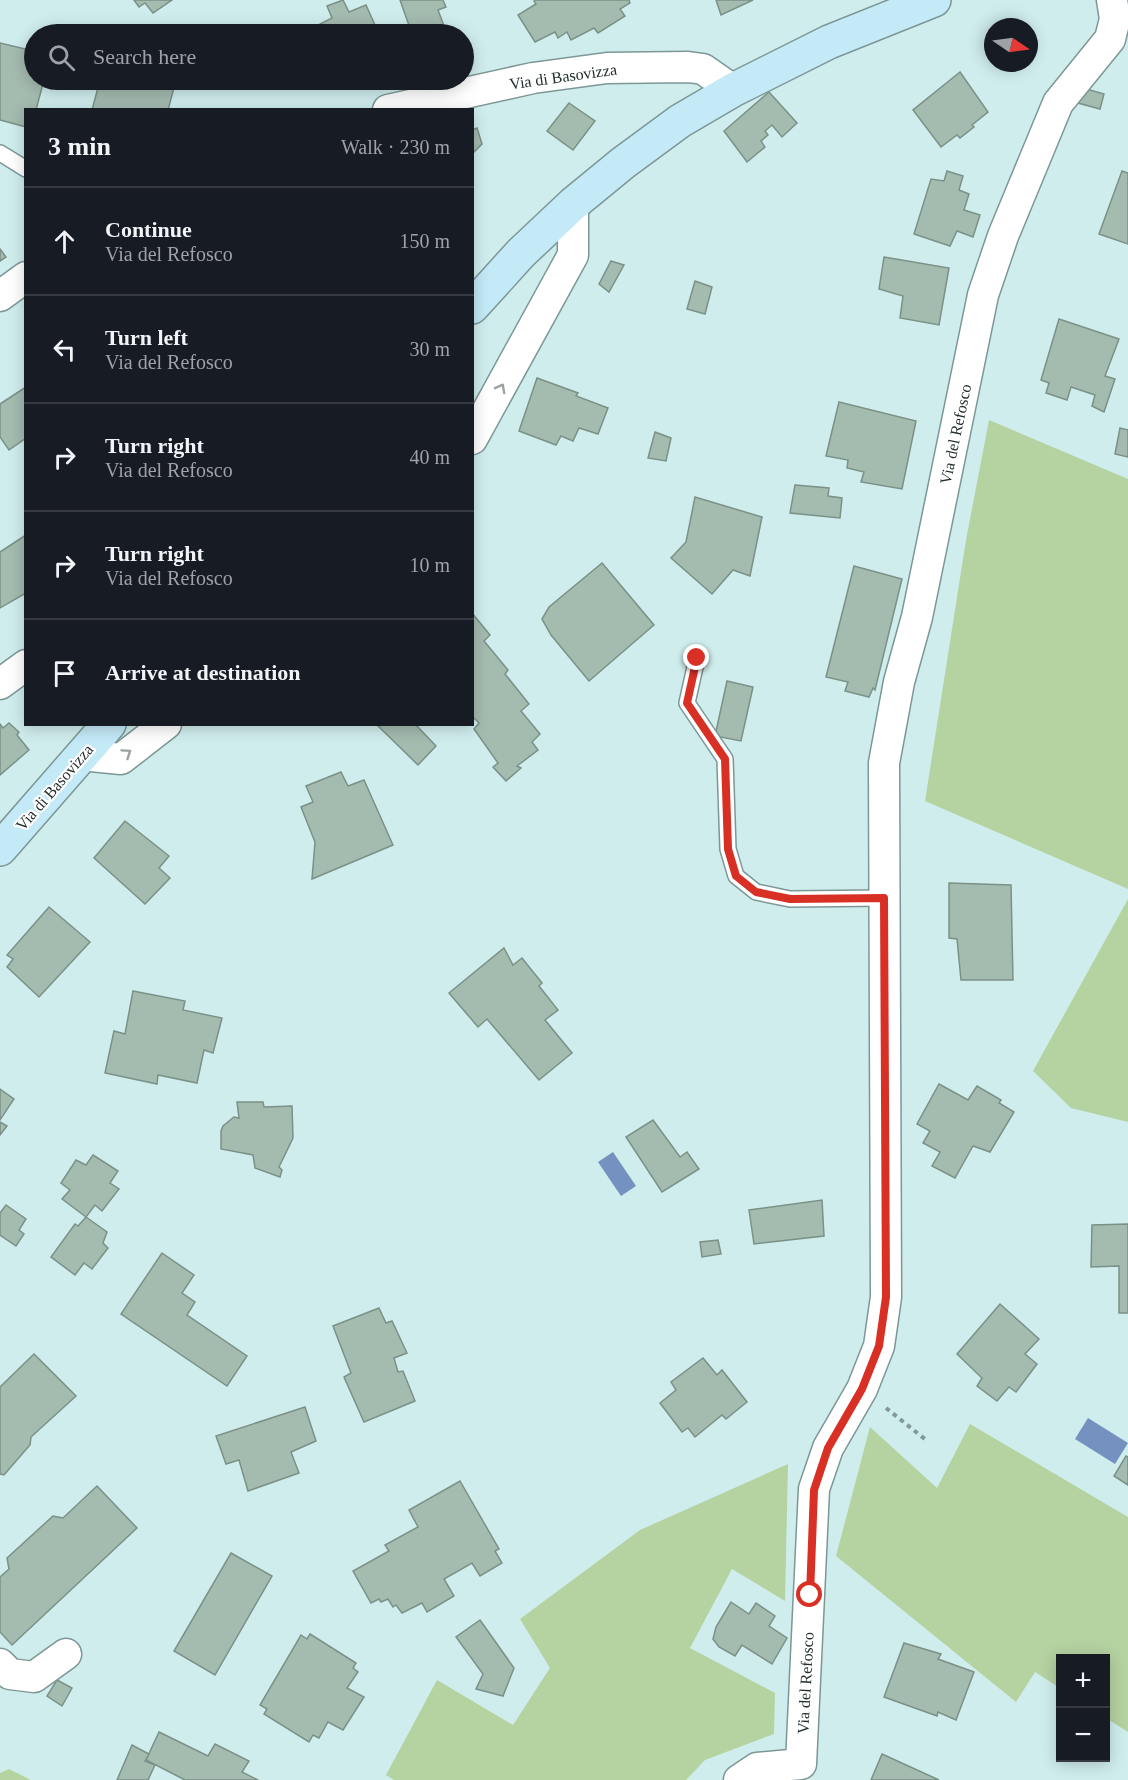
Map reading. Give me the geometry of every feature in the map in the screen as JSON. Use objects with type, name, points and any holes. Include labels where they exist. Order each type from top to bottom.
[{"type":"main road","points":[[474,305],[521,253],[573,204],[680,121],[733,90],[829,42],[934,0]]},
{"type":"main road","name":"Via di Basovizza","points":[[0,849],[107,726]]},
{"type":"street","name":"Via del Refosco","points":[[739,1780],[757,1768],[800,1772],[814,1490],[828,1448],[862,1389],[879,1346],[886,1297],[884,763],[899,682],[917,617],[983,295],[1007,226],[1058,103],[1110,39],[1115,19],[1112,0]]},
{"type":"street","name":"Via di Basovizza","points":[[397,108],[533,78],[607,69],[688,67],[703,69],[733,90]]},
{"type":"street","points":[[474,435],[573,255],[573,204]]},
{"type":"street","points":[[0,296],[24,278]]},
{"type":"street","points":[[0,684],[24,666]]},
{"type":"street","points":[[81,755],[121,759],[163,726]]},
{"type":"street","points":[[0,1664],[10,1674],[34,1677],[66,1654]]},
{"type":"lane","points":[[0,153],[24,168]]},
{"type":"lane","points":[[697,658],[687,703],[725,759],[728,849],[736,876],[756,892],[790,899],[884,898]]},
{"type":"path","points":[[862,1389],[926,1440]]},
{"type":"green space","points":[[989,420],[1128,479],[1128,889],[925,801],[966,540]]},
{"type":"green space","points":[[1128,899],[1128,1122],[1071,1108],[1033,1071]]},
{"type":"green space","points":[[970,1424],[1128,1517],[1128,1732],[1110,1721],[1110,1654],[1056,1654],[1056,1685],[1035,1672],[1016,1702],[836,1556],[870,1427],[937,1488]]},
{"type":"green space","points":[[788,1464],[785,1601],[732,1569],[690,1648],[775,1693],[774,1734],[705,1760],[686,1780],[394,1780],[386,1775],[437,1680],[513,1725],[550,1668],[520,1619],[640,1530]]},
{"type":"green space","points":[[9,1769],[31,1780],[0,1780],[0,1773]]},
{"type":"water","points":[[613,1152],[636,1186],[621,1196],[598,1162]]},
{"type":"water","points":[[1088,1418],[1128,1443],[1115,1464],[1075,1439]]},
{"type":"building","points":[[134,0],[172,0],[153,13],[145,3],[139,7]]},
{"type":"building","points":[[343,0],[349,12],[366,5],[375,24],[320,24],[332,18],[327,6]]},
{"type":"building","points":[[400,0],[443,0],[446,7],[438,10],[443,24],[408,24]]},
{"type":"building","points":[[535,0],[629,0],[630,3],[620,9],[625,16],[598,33],[594,28],[571,40],[567,32],[558,38],[555,32],[535,42],[518,15],[536,4]]},
{"type":"building","points":[[716,0],[753,0],[721,15]]},
{"type":"building","points":[[0,43],[24,49],[24,90],[41,90],[37,108],[24,108],[24,126],[0,120]]},
{"type":"building","points":[[960,72],[988,112],[960,138],[957,135],[941,147],[913,110]]},
{"type":"building","points":[[1083,88],[1104,94],[1100,109],[1074,102]]},
{"type":"building","points":[[97,90],[173,90],[169,108],[93,108]]},
{"type":"building","points":[[769,92],[797,123],[782,137],[772,125],[765,131],[768,135],[761,141],[765,147],[747,162],[724,131]]},
{"type":"building","points":[[569,103],[595,121],[573,150],[547,131]]},
{"type":"building","points":[[477,128],[482,144],[474,152],[474,129]]},
{"type":"building","points":[[947,171],[963,176],[959,190],[969,194],[964,210],[980,215],[973,237],[957,231],[950,246],[914,234],[931,179],[944,181]]},
{"type":"building","points":[[1122,171],[1128,173],[1128,244],[1099,234]]},
{"type":"building","points":[[0,249],[6,257],[0,261]]},
{"type":"building","points":[[884,257],[949,268],[939,325],[900,318],[903,296],[879,289]]},
{"type":"building","points":[[611,261],[624,265],[609,292],[599,284]]},
{"type":"building","points":[[695,281],[712,287],[705,314],[687,309]]},
{"type":"building","points":[[1059,319],[1119,339],[1105,376],[1115,379],[1104,412],[1092,406],[1095,395],[1071,387],[1067,400],[1046,393],[1049,383],[1041,380]]},
{"type":"building","points":[[537,378],[578,393],[576,396],[608,408],[598,434],[579,428],[573,441],[561,436],[556,445],[519,431]]},
{"type":"building","points":[[24,388],[24,439],[9,450],[0,437],[0,404]]},
{"type":"building","points":[[839,402],[916,421],[902,489],[861,482],[864,472],[847,468],[848,460],[826,456]]},
{"type":"building","points":[[1120,428],[1128,430],[1128,457],[1115,454]]},
{"type":"building","points":[[655,432],[671,438],[666,461],[648,458]]},
{"type":"building","points":[[795,485],[829,488],[828,496],[842,498],[840,518],[790,513]]},
{"type":"building","points":[[695,497],[762,517],[750,576],[733,570],[712,594],[671,558],[686,542]]},
{"type":"building","points":[[24,536],[24,594],[0,608],[0,552]]},
{"type":"building","points":[[602,563],[654,625],[589,681],[551,635],[542,619],[549,607]]},
{"type":"building","points":[[854,566],[902,579],[875,690],[873,688],[869,697],[845,691],[848,682],[826,677]]},
{"type":"building","points":[[474,615],[490,635],[484,641],[508,670],[505,674],[529,704],[521,711],[540,734],[532,742],[538,750],[517,766],[521,768],[506,781],[493,767],[498,763],[474,729],[479,723],[474,718]]},
{"type":"building","points":[[727,681],[753,687],[741,741],[715,736]]},
{"type":"building","points":[[9,723],[19,732],[17,735],[29,750],[0,775],[0,724],[3,728]]},
{"type":"building","points":[[378,726],[417,726],[436,746],[418,765]]},
{"type":"building","points":[[341,772],[348,786],[364,780],[393,845],[312,879],[315,842],[301,807],[313,802],[306,786]]},
{"type":"building","points":[[125,821],[169,856],[159,868],[170,878],[145,904],[94,858]]},
{"type":"building","points":[[949,883],[1011,885],[1013,980],[961,980],[957,939],[949,938]]},
{"type":"building","points":[[49,907],[90,942],[39,997],[7,967],[13,959],[7,955]]},
{"type":"building","points":[[504,948],[513,965],[522,958],[542,983],[539,986],[558,1010],[545,1020],[572,1053],[539,1080],[487,1019],[478,1027],[449,993]]},
{"type":"building","points":[[133,991],[185,1001],[183,1010],[222,1018],[213,1053],[204,1050],[197,1083],[158,1075],[157,1084],[105,1073],[114,1031],[125,1034]]},
{"type":"building","points":[[939,1084],[968,1100],[977,1086],[1001,1100],[999,1103],[1014,1112],[990,1152],[973,1146],[955,1178],[932,1166],[940,1152],[923,1143],[930,1131],[917,1124]]},
{"type":"building","points":[[0,1089],[14,1099],[0,1120]]},
{"type":"building","points":[[237,1102],[263,1102],[264,1107],[292,1106],[293,1138],[279,1167],[282,1170],[280,1177],[255,1168],[253,1155],[221,1149],[223,1126],[234,1117],[239,1118]]},
{"type":"building","points":[[653,1120],[680,1157],[687,1152],[699,1169],[662,1192],[626,1137]]},
{"type":"building","points":[[0,1122],[7,1126],[0,1135]]},
{"type":"building","points":[[93,1155],[118,1171],[110,1183],[119,1189],[102,1211],[95,1205],[86,1217],[62,1199],[70,1190],[61,1183],[76,1160],[86,1165]]},
{"type":"building","points":[[822,1200],[824,1236],[754,1244],[749,1210]]},
{"type":"building","points":[[6,1205],[26,1219],[19,1230],[24,1234],[16,1246],[0,1235],[0,1213]]},
{"type":"building","points":[[86,1217],[107,1232],[103,1243],[108,1248],[92,1269],[84,1263],[75,1275],[51,1257],[75,1224],[78,1226]]},
{"type":"building","points":[[1128,1224],[1128,1313],[1119,1313],[1119,1266],[1091,1267],[1092,1225]]},
{"type":"building","points":[[718,1240],[721,1254],[702,1257],[700,1242]]},
{"type":"building","points":[[162,1253],[194,1275],[182,1293],[195,1302],[187,1315],[247,1356],[227,1386],[121,1314]]},
{"type":"building","points":[[1000,1304],[1039,1339],[1025,1354],[1037,1364],[1016,1392],[1009,1387],[997,1401],[977,1386],[982,1378],[957,1354]]},
{"type":"building","points":[[379,1308],[386,1323],[392,1321],[407,1353],[394,1358],[398,1372],[403,1371],[415,1401],[364,1422],[344,1377],[351,1373],[333,1326]]},
{"type":"building","points":[[34,1354],[76,1396],[31,1437],[30,1445],[4,1475],[0,1474],[0,1387]]},
{"type":"building","points":[[703,1358],[717,1375],[722,1370],[747,1402],[726,1419],[722,1415],[695,1437],[688,1428],[682,1432],[660,1403],[676,1390],[671,1382]]},
{"type":"building","points":[[305,1407],[316,1441],[291,1452],[299,1473],[248,1491],[239,1460],[226,1464],[216,1436]]},
{"type":"building","points":[[1126,1456],[1128,1457],[1128,1485],[1114,1476]]},
{"type":"building","points":[[460,1481],[499,1549],[495,1551],[502,1563],[480,1576],[472,1563],[444,1579],[454,1596],[427,1612],[422,1603],[402,1613],[396,1605],[393,1607],[388,1599],[381,1602],[379,1599],[371,1603],[353,1571],[389,1551],[385,1545],[418,1527],[409,1510]]},
{"type":"building","points":[[97,1486],[137,1528],[12,1645],[0,1632],[0,1577],[9,1569],[7,1558],[53,1516],[63,1518]]},
{"type":"building","points":[[231,1553],[272,1576],[215,1675],[174,1651]]},
{"type":"building","points":[[731,1602],[749,1614],[756,1603],[775,1616],[769,1626],[787,1638],[772,1664],[742,1645],[735,1656],[719,1647],[713,1639],[716,1627]]},
{"type":"building","points":[[480,1620],[514,1668],[503,1696],[476,1689],[483,1674],[456,1637]]},
{"type":"building","points":[[310,1634],[356,1663],[353,1668],[358,1672],[347,1688],[364,1697],[343,1730],[328,1722],[319,1738],[313,1735],[309,1742],[264,1714],[267,1709],[260,1705],[301,1635],[307,1639]]},
{"type":"building","points":[[904,1643],[941,1654],[938,1659],[974,1672],[956,1720],[938,1712],[937,1716],[884,1697]]},
{"type":"building","points":[[57,1680],[72,1688],[62,1706],[47,1696]]},
{"type":"building","points":[[159,1732],[208,1756],[215,1744],[249,1761],[242,1772],[258,1780],[185,1780],[146,1760]]},
{"type":"building","points":[[132,1745],[149,1754],[145,1761],[155,1765],[148,1780],[117,1780]]},
{"type":"building","points":[[882,1754],[939,1780],[871,1780]]},
{"type":"route","points":[[697,658],[687,703],[725,759],[728,849],[736,876],[756,892],[790,899],[884,898],[886,1297],[879,1346],[862,1389],[828,1448],[814,1490],[810,1595]]}]
